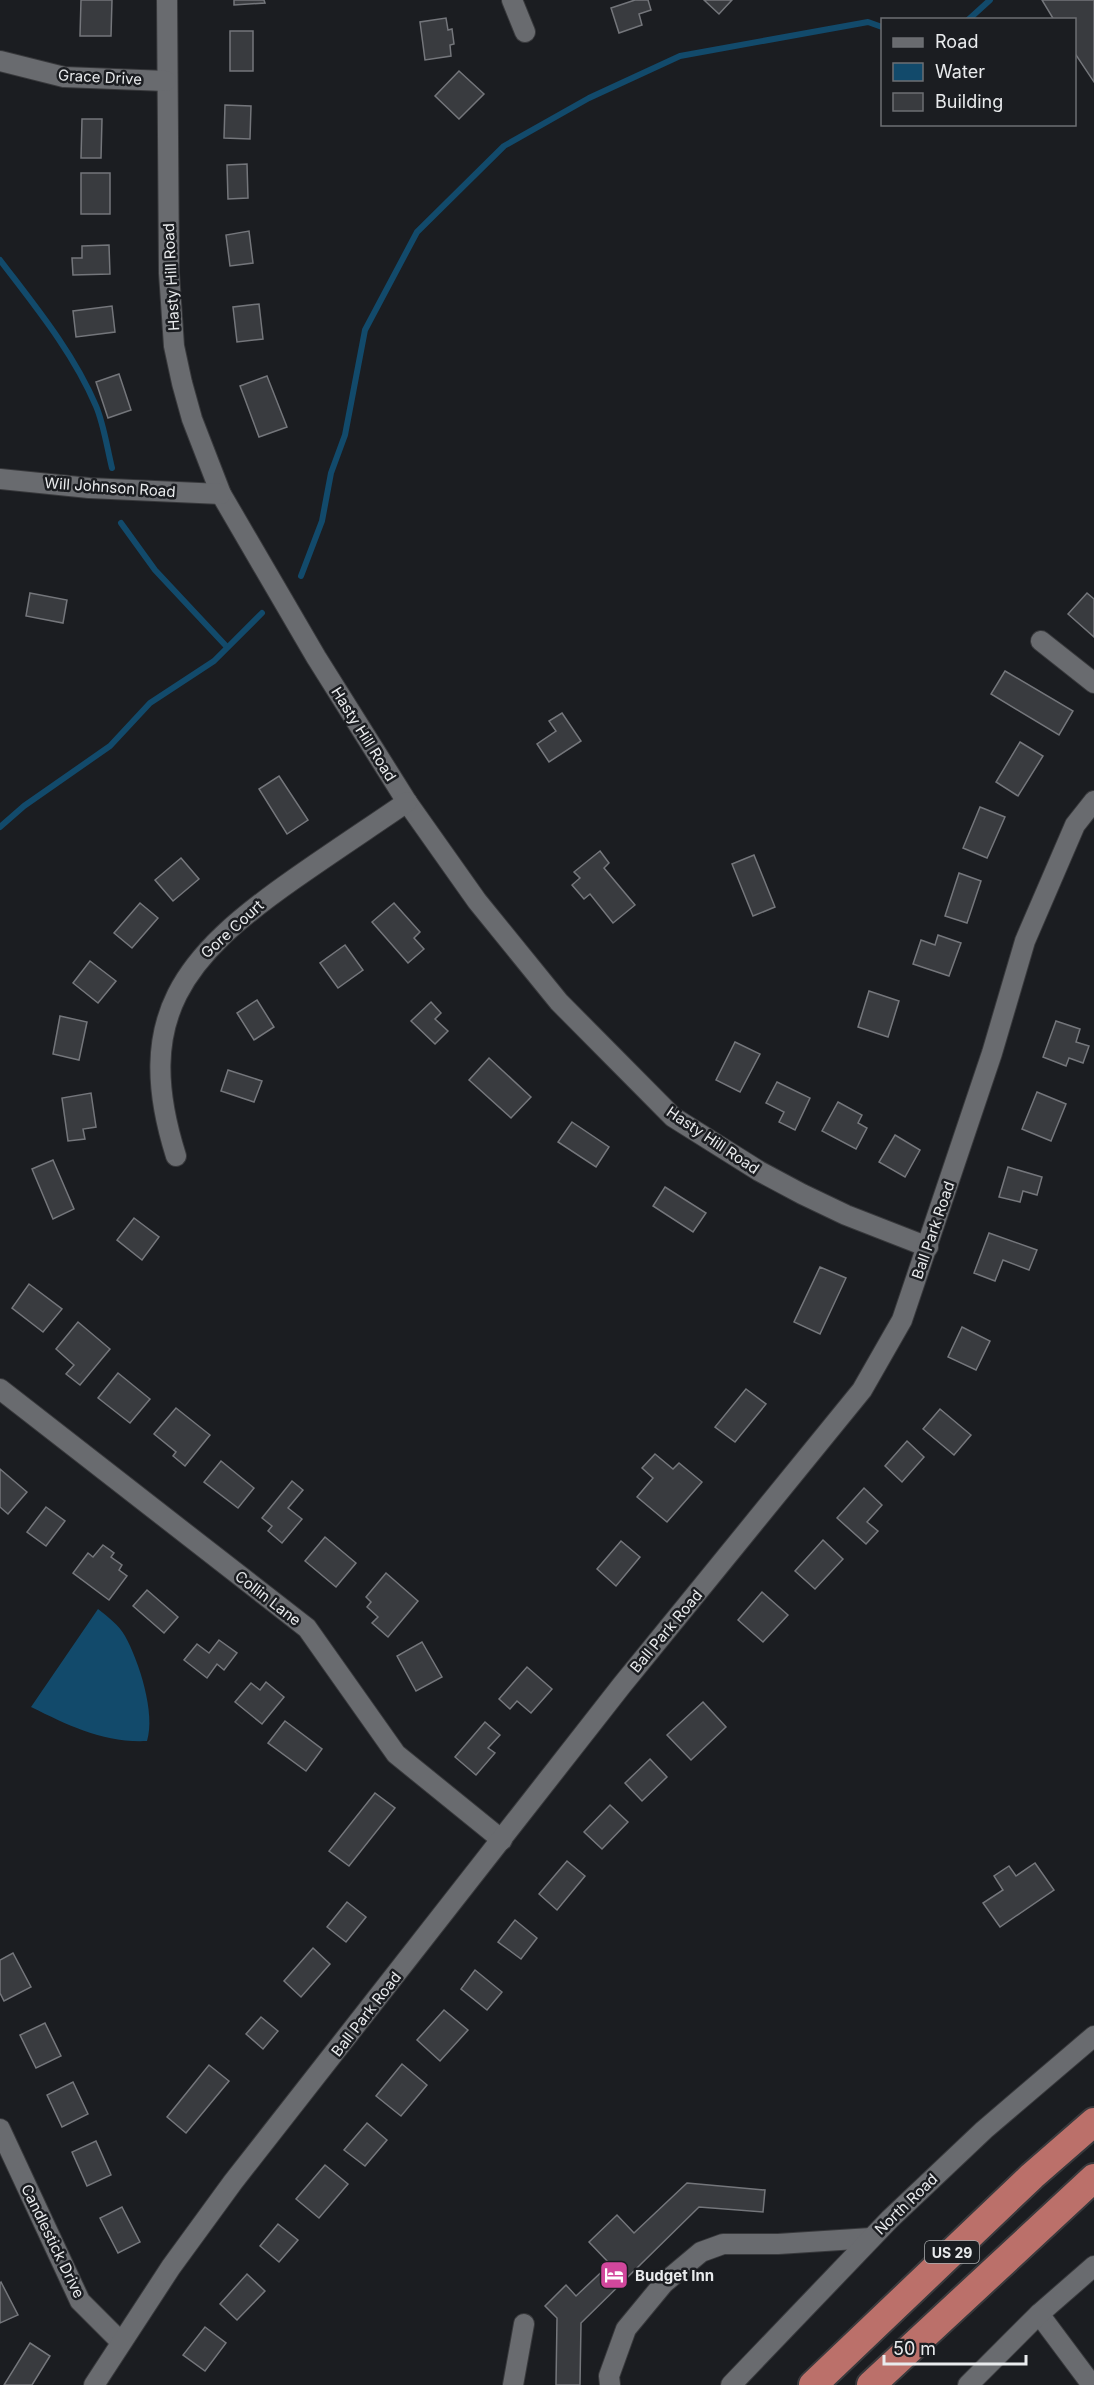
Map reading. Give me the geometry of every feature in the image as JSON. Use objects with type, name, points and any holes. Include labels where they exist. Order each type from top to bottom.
[{"type":"highway","name":"US 29","points":[[813,2385],[1032,2176],[1094,2122]]},
{"type":"highway","name":"US 29","points":[[871,2385],[1094,2178]]},
{"type":"street","name":"Hasty Hill Road","points":[[167,0],[169,273],[174,346],[192,419],[221,494],[316,657],[407,802],[477,901],[559,1002],[673,1117],[759,1171],[802,1194],[846,1215],[928,1246]]},
{"type":"street","points":[[512,0],[525,32]]},
{"type":"street","name":"Grace Drive","points":[[0,61],[64,77],[166,81]]},
{"type":"street","name":"Will Johnson Road","points":[[0,479],[88,488],[221,494]]},
{"type":"street","points":[[1041,641],[1094,684]]},
{"type":"street","name":"Ball Park Road","points":[[94,2385],[171,2267],[233,2182],[622,1684],[862,1390],[902,1320],[992,1053],[1025,941],[1075,825],[1094,801]]},
{"type":"street","name":"Gore Court","points":[[176,1156],[164,1116],[159,1077],[164,1030],[177,992],[197,960],[224,932],[262,902],[407,802]]},
{"type":"street","name":"Collin Lane","points":[[0,1389],[307,1628],[396,1754],[502,1840]]},
{"type":"street","name":"North Road","points":[[731,2385],[872,2238],[984,2130],[1094,2036]]},
{"type":"street","name":"Candlestick Drive","points":[[0,2129],[80,2301],[121,2342]]},
{"type":"street","points":[[610,2385],[609,2376],[626,2329],[664,2283],[701,2252],[723,2244],[778,2244],[872,2238]]},
{"type":"street","points":[[968,2385],[1039,2314],[1094,2266]]},
{"type":"street","points":[[1039,2314],[1092,2385]]},
{"type":"street","points":[[513,2385],[524,2324]]},
{"type":"water","points":[[98,1609],[123,1632],[136,1659],[148,1703],[147,1741],[116,1739],[87,1732],[31,1707]]},
{"type":"building","points":[[81,0],[112,0],[111,36],[80,36]]},
{"type":"building","points":[[234,0],[264,0],[265,3],[234,5]]},
{"type":"building","points":[[635,0],[648,0],[651,10],[639,14],[642,25],[619,33],[611,8]]},
{"type":"building","points":[[704,0],[732,0],[719,14]]},
{"type":"building","points":[[1042,0],[1094,0],[1094,82],[1076,55],[1076,18],[1053,18]]},
{"type":"building","points":[[446,18],[448,30],[452,29],[454,44],[450,45],[451,56],[425,60],[420,22]]},
{"type":"building","points":[[230,31],[253,31],[253,71],[230,71]]},
{"type":"building","points":[[459,71],[484,94],[459,119],[435,96]]},
{"type":"building","points":[[225,105],[251,106],[250,139],[224,138]]},
{"type":"building","points":[[82,119],[102,119],[101,158],[81,158]]},
{"type":"building","points":[[247,164],[248,198],[228,199],[227,165]]},
{"type":"building","points":[[81,173],[110,173],[110,214],[81,214]]},
{"type":"building","points":[[249,231],[253,263],[230,266],[226,235]]},
{"type":"building","points":[[109,245],[110,274],[73,275],[72,258],[82,258],[82,246]]},
{"type":"building","points":[[259,304],[263,339],[237,342],[233,307]]},
{"type":"building","points":[[112,306],[115,332],[76,337],[73,311]]},
{"type":"building","points":[[119,374],[131,410],[108,418],[96,382]]},
{"type":"building","points":[[267,376],[287,427],[259,437],[240,386]]},
{"type":"building","points":[[30,593],[67,600],[63,623],[26,616]]},
{"type":"building","points":[[1087,593],[1094,599],[1094,637],[1068,614]]},
{"type":"building","points":[[1005,671],[1073,711],[1059,735],[991,694]]},
{"type":"building","points":[[562,713],[581,741],[549,762],[537,744],[556,731],[549,721]]},
{"type":"building","points":[[1020,742],[1043,756],[1018,796],[996,782]]},
{"type":"building","points":[[279,776],[308,820],[287,834],[259,789]]},
{"type":"building","points":[[980,807],[1005,817],[987,858],[963,848]]},
{"type":"building","points":[[600,851],[609,863],[604,868],[635,905],[613,923],[590,894],[584,899],[572,885],[580,878],[574,872]]},
{"type":"building","points":[[754,855],[775,907],[753,916],[732,864]]},
{"type":"building","points":[[181,858],[199,879],[173,901],[155,880]]},
{"type":"building","points":[[959,873],[981,881],[967,923],[945,916]]},
{"type":"building","points":[[140,903],[158,918],[132,948],[114,933]]},
{"type":"building","points":[[394,903],[420,932],[414,938],[424,949],[408,963],[372,922]]},
{"type":"building","points":[[938,935],[961,943],[949,976],[913,964],[921,940],[935,945]]},
{"type":"building","points":[[345,945],[363,970],[338,988],[320,963]]},
{"type":"building","points":[[90,961],[116,981],[98,1003],[73,983]]},
{"type":"building","points":[[869,991],[899,1001],[888,1037],[858,1027]]},
{"type":"building","points":[[257,1000],[274,1027],[254,1040],[237,1013]]},
{"type":"building","points":[[431,1002],[441,1013],[435,1019],[448,1031],[435,1044],[411,1021]]},
{"type":"building","points":[[60,1016],[87,1022],[79,1060],[53,1054]]},
{"type":"building","points":[[1056,1021],[1080,1029],[1076,1042],[1089,1046],[1083,1063],[1069,1058],[1066,1066],[1043,1057]]},
{"type":"building","points":[[735,1042],[760,1054],[740,1092],[716,1080]]},
{"type":"building","points":[[489,1058],[531,1097],[511,1118],[469,1080]]},
{"type":"building","points":[[228,1070],[262,1081],[254,1102],[221,1091]]},
{"type":"building","points":[[777,1082],[810,1098],[795,1130],[779,1122],[784,1112],[766,1103]]},
{"type":"building","points":[[1037,1092],[1066,1104],[1051,1141],[1022,1129]]},
{"type":"building","points":[[91,1093],[96,1127],[83,1129],[85,1139],[68,1141],[62,1098]]},
{"type":"building","points":[[838,1102],[862,1115],[858,1123],[867,1128],[856,1149],[822,1131]]},
{"type":"building","points":[[572,1122],[609,1147],[596,1167],[558,1142]]},
{"type":"building","points":[[895,1135],[920,1150],[905,1177],[879,1162]]},
{"type":"building","points":[[53,1160],[74,1209],[53,1219],[32,1169]]},
{"type":"building","points":[[1008,1167],[1042,1177],[1037,1195],[1023,1191],[1020,1202],[999,1197]]},
{"type":"building","points":[[665,1187],[706,1213],[693,1232],[653,1206]]},
{"type":"building","points":[[134,1218],[159,1237],[142,1260],[117,1240]]},
{"type":"building","points":[[989,1233],[1037,1250],[1029,1270],[1003,1260],[995,1281],[974,1273]]},
{"type":"building","points":[[820,1267],[846,1278],[820,1334],[794,1322]]},
{"type":"building","points":[[29,1284],[62,1309],[43,1332],[12,1308]]},
{"type":"building","points":[[78,1322],[110,1349],[80,1385],[66,1374],[74,1365],[56,1349]]},
{"type":"building","points":[[962,1327],[990,1341],[976,1370],[948,1357]]},
{"type":"building","points":[[118,1373],[150,1399],[130,1423],[98,1398]]},
{"type":"building","points":[[746,1389],[766,1404],[735,1442],[715,1427]]},
{"type":"building","points":[[176,1408],[210,1435],[185,1466],[173,1456],[176,1452],[154,1434]]},
{"type":"building","points":[[940,1409],[971,1435],[954,1455],[923,1429]]},
{"type":"building","points":[[907,1441],[924,1457],[902,1482],[885,1466]]},
{"type":"building","points":[[655,1454],[673,1469],[679,1463],[702,1482],[667,1522],[637,1497],[653,1478],[642,1468]]},
{"type":"building","points":[[221,1461],[254,1488],[238,1508],[204,1482]]},
{"type":"building","points":[[0,1469],[27,1492],[8,1514],[0,1507]]},
{"type":"building","points":[[292,1481],[303,1490],[288,1508],[302,1519],[282,1543],[268,1531],[272,1526],[262,1518]]},
{"type":"building","points":[[864,1488],[882,1505],[867,1522],[878,1531],[866,1544],[837,1518]]},
{"type":"building","points":[[46,1507],[65,1521],[46,1546],[27,1532]]},
{"type":"building","points":[[325,1537],[356,1563],[336,1587],[305,1561]]},
{"type":"building","points":[[823,1540],[843,1559],[815,1589],[795,1571]]},
{"type":"building","points":[[621,1541],[640,1557],[616,1586],[597,1569]]},
{"type":"building","points":[[103,1545],[114,1553],[111,1557],[122,1565],[119,1570],[127,1576],[109,1600],[73,1573],[88,1553],[93,1557]]},
{"type":"building","points":[[386,1573],[418,1601],[388,1637],[372,1623],[378,1617],[367,1607],[371,1602],[366,1597]]},
{"type":"building","points":[[147,1590],[178,1617],[164,1633],[133,1606]]},
{"type":"building","points":[[762,1592],[788,1615],[763,1642],[738,1620]]},
{"type":"building","points":[[219,1640],[237,1653],[224,1670],[217,1664],[207,1678],[184,1660],[197,1644],[209,1653]]},
{"type":"building","points":[[422,1642],[442,1677],[416,1691],[397,1656]]},
{"type":"building","points":[[527,1667],[552,1689],[531,1713],[517,1701],[510,1709],[499,1699]]},
{"type":"building","points":[[266,1682],[284,1697],[262,1724],[235,1702],[251,1683],[260,1690]]},
{"type":"building","points":[[703,1702],[726,1727],[691,1760],[667,1735]]},
{"type":"building","points":[[285,1721],[322,1749],[306,1771],[268,1743]]},
{"type":"building","points":[[485,1722],[500,1735],[488,1748],[495,1753],[476,1775],[455,1757]]},
{"type":"building","points":[[650,1759],[667,1777],[642,1801],[625,1783]]},
{"type":"building","points":[[375,1793],[395,1808],[349,1866],[329,1851]]},
{"type":"building","points":[[610,1805],[628,1822],[602,1849],[584,1832]]},
{"type":"building","points":[[567,1861],[585,1876],[557,1910],[539,1894]]},
{"type":"building","points":[[1035,1863],[1054,1890],[1000,1927],[983,1903],[1003,1890],[994,1876],[1009,1866],[1016,1876]]},
{"type":"building","points":[[347,1902],[366,1917],[346,1942],[327,1927]]},
{"type":"building","points":[[515,1920],[537,1938],[521,1959],[498,1942]]},
{"type":"building","points":[[313,1948],[330,1964],[301,1997],[284,1981]]},
{"type":"building","points":[[13,1953],[31,1987],[4,2001],[0,1993],[0,1960]]},
{"type":"building","points":[[475,1970],[502,1992],[487,2010],[461,1989]]},
{"type":"building","points":[[444,2010],[468,2030],[440,2061],[417,2040]]},
{"type":"building","points":[[261,2017],[278,2031],[263,2049],[246,2034]]},
{"type":"building","points":[[45,2023],[61,2056],[36,2068],[20,2035]]},
{"type":"building","points":[[402,2064],[427,2085],[401,2116],[376,2096]]},
{"type":"building","points":[[209,2065],[229,2081],[186,2133],[167,2117]]},
{"type":"building","points":[[73,2082],[88,2114],[62,2127],[47,2095]]},
{"type":"building","points":[[367,2123],[387,2140],[365,2166],[344,2150]]},
{"type":"building","points":[[96,2141],[111,2175],[87,2186],[72,2152]]},
{"type":"building","points":[[325,2165],[348,2184],[319,2218],[296,2199]]},
{"type":"building","name":"Budget Inn","points":[[687,2183],[765,2190],[763,2212],[699,2207],[581,2323],[580,2385],[556,2385],[557,2318],[545,2306],[566,2285],[576,2296],[610,2264],[589,2242],[617,2215],[634,2233]]},
{"type":"building","points":[[122,2207],[140,2242],[118,2253],[100,2218]]},
{"type":"building","points":[[278,2224],[298,2240],[279,2262],[260,2246]]},
{"type":"building","points":[[247,2274],[265,2291],[237,2320],[220,2304]]},
{"type":"building","points":[[0,2283],[18,2315],[0,2323]]},
{"type":"building","points":[[205,2327],[226,2343],[205,2371],[183,2355]]},
{"type":"building","points":[[30,2343],[50,2356],[32,2385],[4,2385]]},
{"type":"waterway","points":[[970,18],[990,0]]},
{"type":"waterway","points":[[301,576],[322,521],[331,473],[345,435],[365,330],[417,232],[504,146],[589,98],[680,56],[868,22],[881,27]]},
{"type":"waterway","points":[[0,260],[65,348],[87,386],[101,421],[112,468]]},
{"type":"waterway","points":[[121,523],[155,570],[227,647]]},
{"type":"waterway","points":[[0,827],[24,806],[110,746],[150,703],[214,661],[262,613]]},
{"type":"place","name":"Budget Inn","points":[[614,2275]]}]
